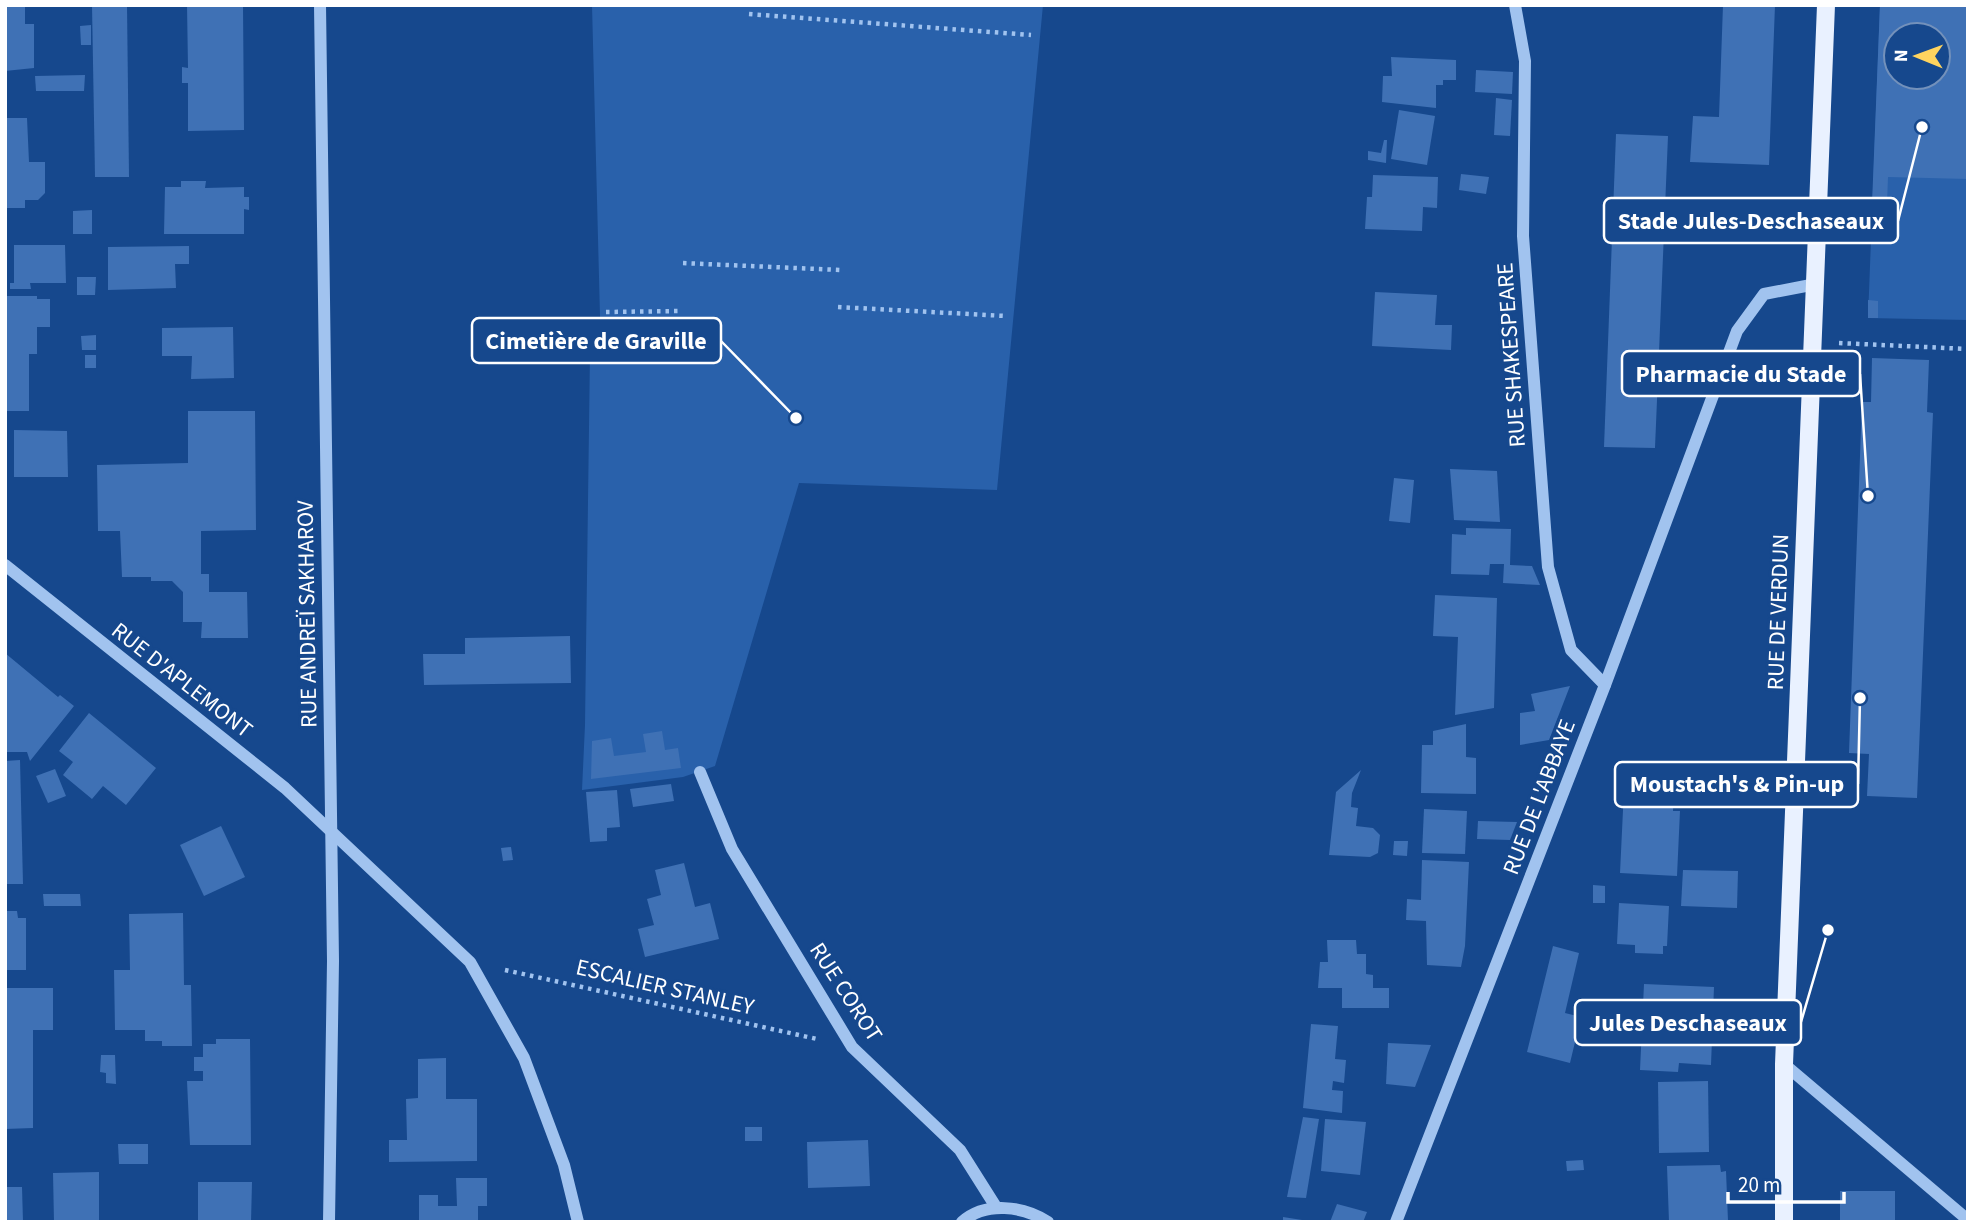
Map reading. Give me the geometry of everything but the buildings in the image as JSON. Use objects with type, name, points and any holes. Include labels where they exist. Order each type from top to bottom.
[{"type":"main road","name":"RUE DE VERDUN","points":[[1784,1222],[1784,1064],[1826,5]]},
{"type":"street","name":"RUE ANDREÏ SAKHAROV","points":[[320,5],[333,961],[329,1222]]},
{"type":"street","name":"RUE SHAKESPEARE","points":[[1515,5],[1524,61],[1523,236],[1548,567],[1571,650],[1605,685]]},
{"type":"street","name":"RUE DE L'ABBAYE","points":[[1396,1222],[1605,685],[1737,331],[1764,294],[1816,284]]},
{"type":"street","points":[[1715,385],[1811,389]]},
{"type":"street","name":"RUE D'APLEMONT","points":[[5,565],[268,774],[470,962],[524,1058],[564,1165],[578,1222]]},
{"type":"street","name":"RUE COROT","points":[[700,772],[732,849],[852,1047],[960,1150],[996,1207]]},
{"type":"street","points":[[1784,1064],[1968,1220]]},
{"type":"street","points":[[962,1222],[970,1215],[996,1207],[1021,1210],[1048,1222]]},
{"type":"path","points":[[750,14],[1031,35]]},
{"type":"path","points":[[683,263],[840,270]]},
{"type":"path","points":[[838,307],[1006,316]]},
{"type":"path","points":[[606,312],[681,310]]},
{"type":"path","points":[[1865,345],[1968,349]]},
{"type":"path","name":"ESCALIER STANLEY","points":[[470,962],[852,1047]]},
{"type":"shaded area","points":[[592,5],[1043,5],[997,490],[799,483],[715,766],[683,777],[582,790],[590,353],[599,352],[600,316]]},
{"type":"shaded area","points":[[1880,5],[1968,5],[1968,320],[1868,318]]},
{"type":"place","name":"Stade Jules-Deschaseaux","points":[[1922,127]]},
{"type":"place","name":"Cimetière de Graville","points":[[796,418]]},
{"type":"place","name":"Pharmacie du Stade","points":[[1868,496]]},
{"type":"place","name":"Moustach's & Pin-up","points":[[1860,698]]},
{"type":"place","name":"Jules Deschaseaux","points":[[1828,930]]}]
